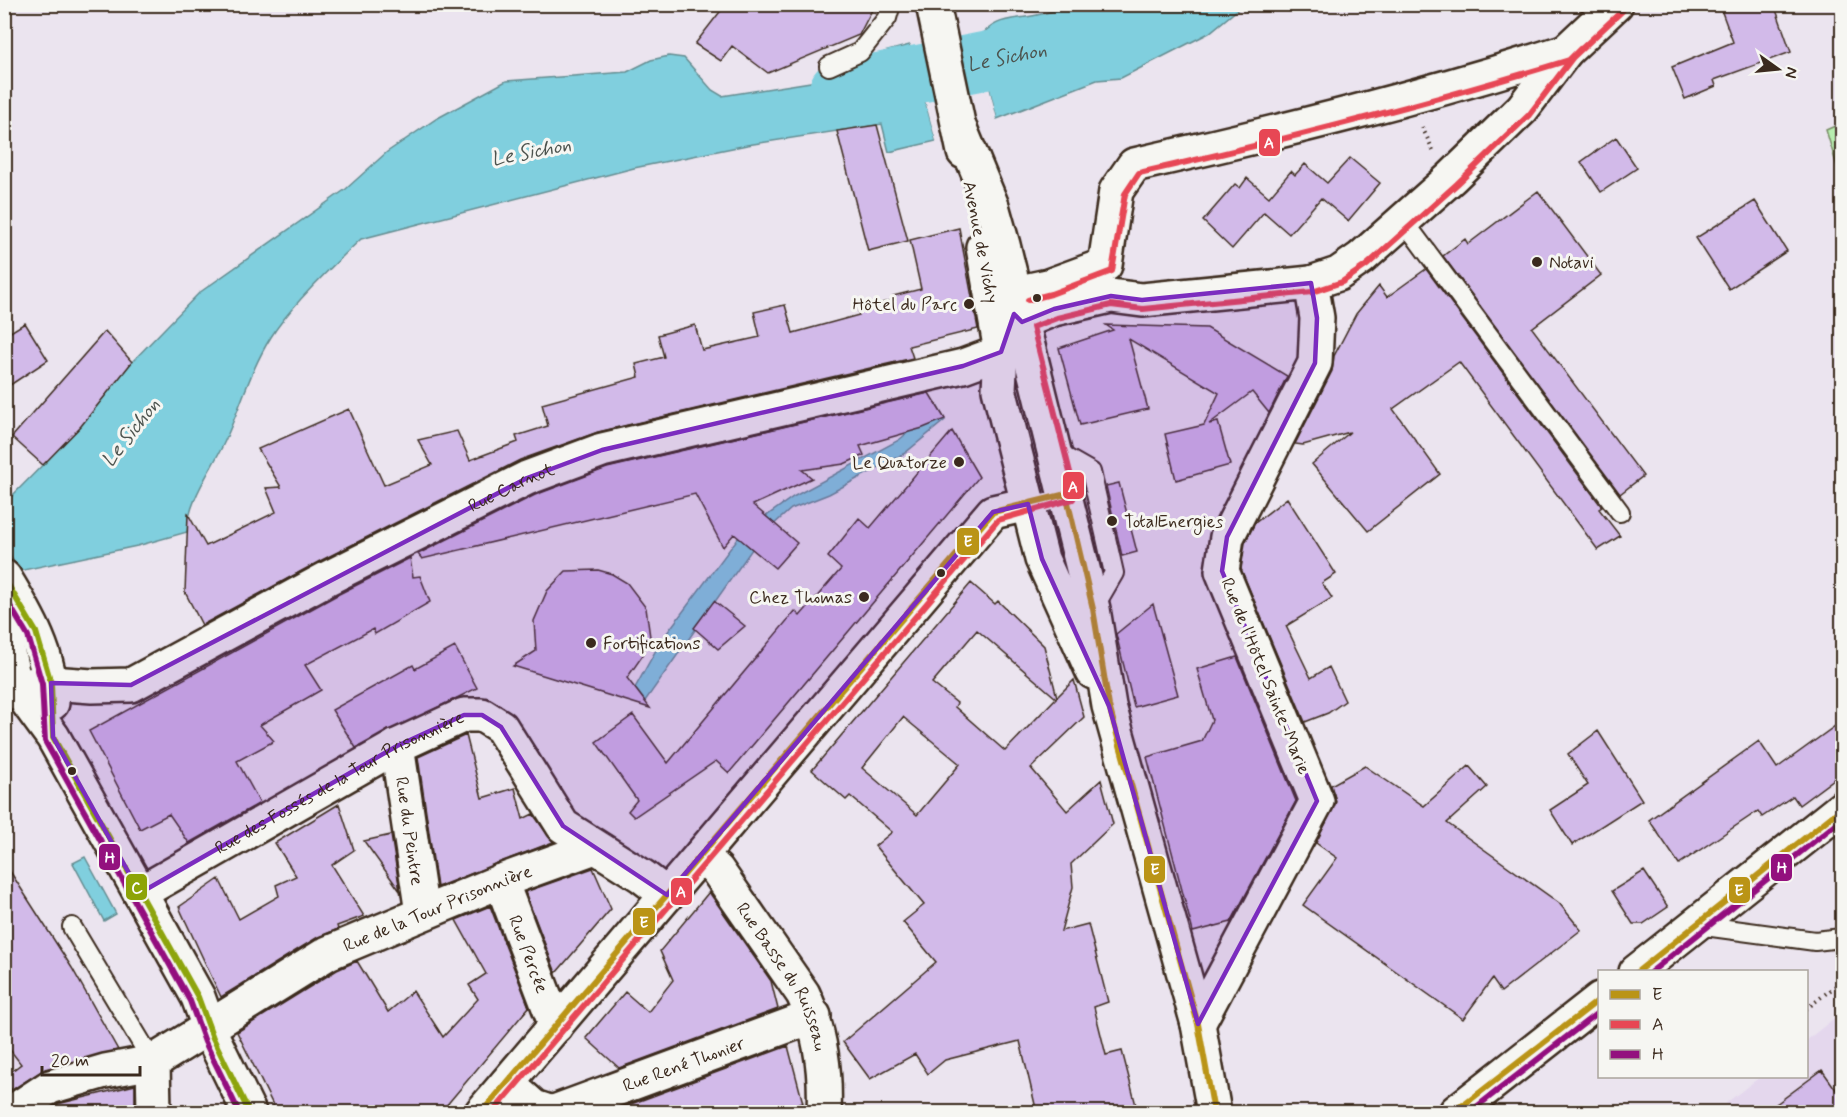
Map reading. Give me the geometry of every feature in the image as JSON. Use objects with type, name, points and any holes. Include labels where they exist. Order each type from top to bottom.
[{"type":"street","name":"Avenue de Vichy","points":[[933,4],[939,43],[961,132],[973,211],[984,250],[1001,352]]},
{"type":"street","points":[[1108,280],[1142,300],[1311,283],[1338,274],[1361,258],[1452,178],[1522,109],[1566,51],[1616,4]]},
{"type":"street","points":[[1108,280],[1116,190],[1134,165],[1299,128],[1413,98],[1566,51]]},
{"type":"street","points":[[1490,76],[1505,81],[1520,94],[1522,109]]},
{"type":"street","name":"Avenue de Vichy","points":[[961,132],[993,206],[1017,310]]},
{"type":"street","points":[[984,250],[1017,310],[1056,452],[1093,609],[1109,706],[1198,1024],[1214,1113]]},
{"type":"street","points":[[1017,310],[1053,309],[1108,280]]},
{"type":"street","name":"Rue de l'Hôtel Sainte-Marie","points":[[1198,1024],[1317,801],[1222,571],[1227,537],[1314,363],[1317,318],[1311,283]]},
{"type":"street","points":[[1017,310],[1001,352],[999,389],[1042,559],[1109,706]]},
{"type":"street","name":"Rue Carnot","points":[[10,686],[51,683],[131,686],[328,578],[527,478],[602,450],[963,366],[1001,352]]},
{"type":"street","points":[[482,1113],[993,512],[1066,494]]},
{"type":"street","points":[[4,578],[15,624],[10,686],[53,737],[198,997],[209,1028],[249,1113]]},
{"type":"street","points":[[15,624],[36,632],[51,683],[53,737]]},
{"type":"street","name":"Rue des Fossés de la Tour Prisonnière","points":[[140,893],[397,746],[464,716],[482,715],[501,727],[563,826],[595,846]]},
{"type":"street","name":"Rue du Peintre","points":[[397,746],[422,913]]},
{"type":"street","points":[[1639,970],[1842,808]]},
{"type":"street","points":[[595,846],[668,895]]},
{"type":"street","name":"Rue de la Tour Prisonnière","points":[[153,1062],[328,952],[501,880],[595,846]]},
{"type":"street","name":"Rue Basse du Ruisseau","points":[[701,855],[717,870],[803,994],[814,1016],[821,1043],[824,1113]]},
{"type":"street","name":"Rue Percée","points":[[501,880],[556,1026]]},
{"type":"street","points":[[1456,1110],[1598,1000]]},
{"type":"street","name":"Rue René Thonier","points":[[554,1113],[814,1016]]},
{"type":"street","points":[[1198,1024],[1234,1113]]},
{"type":"street","points":[[12,1113],[50,1087],[105,1071],[153,1062],[154,1113]]},
{"type":"street","points":[[507,1083],[534,1107],[549,1113]]},
{"type":"lane","points":[[830,66],[860,52],[887,18],[891,4]]},
{"type":"lane","points":[[1407,218],[1412,232],[1620,512]]},
{"type":"lane","points":[[1056,452],[1091,472],[1114,573],[1093,609]]},
{"type":"lane","points":[[1697,925],[1815,941],[1842,938]]},
{"type":"lane","points":[[72,927],[153,1062]]},
{"type":"path","points":[[1413,98],[1426,141],[1452,178]]},
{"type":"path","points":[[1808,1007],[1842,981]]},
{"type":"highlighted area","points":[[1311,283],[1317,318],[1315,363],[1227,537],[1222,571],[1317,801],[1198,1024],[1109,706],[1042,559],[1028,504],[993,512],[667,895],[563,826],[501,727],[482,715],[464,715],[397,746],[140,893],[53,737],[51,683],[131,685],[527,478],[602,450],[963,366],[1001,352],[1014,314],[1022,322],[1054,309],[1111,296],[1142,300]]},
{"type":"shaded area","points":[[1842,1012],[1842,1112],[1737,1112],[1726,1103],[1759,1078],[1808,1078],[1808,1039]]},
{"type":"shaded area","points":[[4,1042],[19,1063],[5,1074],[4,1074]]},
{"type":"green space","points":[[1842,123],[1842,183],[1826,130]]},
{"type":"water","points":[[1074,5],[1243,5],[1209,33],[1121,78],[1097,80],[997,119],[977,40],[997,23]]},
{"type":"water","points":[[910,45],[936,141],[889,152],[882,124],[747,145],[634,168],[361,239],[301,299],[271,337],[257,363],[223,445],[200,487],[187,532],[137,546],[19,571],[5,546],[4,504],[81,426],[130,364],[199,293],[346,189],[387,152],[436,119],[506,81],[627,72],[651,60],[669,56],[684,58],[712,90],[722,96],[886,70],[884,52]]},
{"type":"water","points":[[938,407],[945,420],[905,453],[829,494],[791,509],[762,535],[645,701],[635,688],[661,641],[741,534],[793,497],[899,440]]},
{"type":"water","points":[[85,857],[116,914],[104,921],[73,863]]},
{"type":"pier","points":[[977,40],[997,119],[994,120],[974,47],[974,41]]},
{"type":"pier","points":[[913,44],[938,140],[936,141],[910,45]]},
{"type":"building","points":[[726,4],[875,4],[859,35],[768,73],[732,46],[721,61],[695,44]]},
{"type":"building","points":[[1719,4],[1774,4],[1791,52],[1714,80],[1716,86],[1685,99],[1672,67],[1733,42]]},
{"type":"building","points":[[877,125],[908,241],[868,251],[837,131]]},
{"type":"building","points":[[1616,137],[1637,168],[1601,192],[1581,162]]},
{"type":"building","points":[[1350,158],[1380,183],[1348,221],[1321,198],[1289,234],[1264,212],[1232,249],[1203,221],[1235,184],[1240,188],[1247,178],[1269,197],[1291,171],[1295,175],[1305,164],[1327,183]]},
{"type":"building","points":[[1538,191],[1601,275],[1532,328],[1643,476],[1620,494],[1443,256],[1465,239],[1468,244]]},
{"type":"building","points":[[1755,201],[1787,251],[1729,289],[1696,238]]},
{"type":"building","points":[[959,228],[978,329],[909,346],[913,358],[598,432],[520,460],[320,561],[202,625],[185,592],[188,514],[206,546],[276,512],[266,488],[281,487],[258,449],[349,409],[384,485],[432,465],[418,440],[457,431],[470,460],[518,442],[516,436],[548,426],[542,404],[639,377],[636,364],[664,357],[658,335],[695,325],[702,350],[760,337],[754,312],[785,305],[793,333],[859,315],[858,309],[894,300],[893,296],[921,289],[910,240]]},
{"type":"building","points":[[1426,269],[1602,507],[1599,509],[1620,536],[1598,550],[1459,362],[1393,409],[1440,474],[1368,531],[1312,464],[1350,432],[1303,445],[1295,444],[1332,371],[1334,356],[1356,314],[1379,286],[1387,297]]},
{"type":"building","points":[[25,323],[48,360],[4,389],[4,336]]},
{"type":"building","points":[[1106,325],[1207,328],[1287,376],[1269,413],[1252,392],[1209,424],[1218,422],[1230,465],[1176,480],[1165,434],[1204,425],[1219,393],[1129,339],[1148,409],[1080,425],[1059,348],[1113,330]]},
{"type":"building","points":[[105,331],[132,362],[81,426],[43,465],[12,437]]},
{"type":"building","points":[[929,393],[945,419],[923,428],[860,446],[864,455],[844,464],[802,470],[812,478],[753,505],[797,543],[775,568],[734,534],[723,547],[695,494],[422,559],[418,554],[535,495],[607,468]]},
{"type":"building","points":[[952,431],[979,477],[729,773],[716,761],[634,817],[628,811],[637,800],[596,742],[633,715],[668,763],[795,611],[800,616],[841,569],[828,557],[859,518],[870,528]]},
{"type":"building","points":[[1119,483],[1137,552],[1122,556],[1106,486]]},
{"type":"building","points":[[1287,498],[1336,574],[1322,583],[1332,598],[1286,626],[1311,678],[1329,667],[1345,701],[1328,713],[1305,722],[1241,569],[1245,543],[1255,523]]},
{"type":"building","points":[[410,558],[413,577],[420,576],[430,602],[375,634],[373,629],[305,665],[321,690],[260,725],[274,741],[237,761],[260,803],[189,843],[169,814],[140,829],[89,731],[337,595]]},
{"type":"building","name":"Fortifications","points":[[598,570],[612,574],[627,583],[646,608],[650,637],[643,655],[627,678],[650,708],[513,666],[536,651],[534,621],[547,591],[566,571]]},
{"type":"building","points":[[971,583],[995,604],[998,601],[1044,646],[1057,697],[1074,680],[1084,717],[1031,768],[1067,811],[1101,780],[1113,824],[1071,864],[1073,887],[1061,931],[1088,924],[1108,1002],[1094,1007],[1106,1055],[1122,1051],[1138,1113],[1037,1113],[1020,1041],[945,1060],[928,1074],[915,1054],[870,1079],[843,1042],[936,962],[903,922],[924,905],[875,846],[892,832],[850,796],[846,800],[812,770]],"holes":[[[977,630],[1056,698],[1005,751],[955,707],[957,703],[932,683]],[[903,717],[960,764],[917,815],[862,768]]]},
{"type":"building","points":[[714,601],[745,626],[718,649],[694,628]]},
{"type":"building","points":[[1153,604],[1178,695],[1134,707],[1116,634]]},
{"type":"building","points":[[455,647],[477,688],[356,748],[332,710],[413,665],[415,669]]},
{"type":"building","points":[[1237,657],[1296,801],[1231,922],[1193,932],[1147,757],[1202,741],[1212,720],[1197,669]]},
{"type":"building","points":[[1842,721],[1842,773],[1799,805],[1793,796],[1762,817],[1758,811],[1679,864],[1649,820],[1759,741],[1777,768]]},
{"type":"building","points":[[1598,731],[1642,800],[1572,845],[1550,810],[1588,785],[1568,754]]},
{"type":"building","points":[[466,735],[482,798],[515,788],[523,819],[533,814],[553,842],[437,887],[418,757]]},
{"type":"building","points":[[1365,766],[1424,806],[1469,766],[1487,787],[1447,823],[1559,903],[1581,930],[1501,992],[1492,979],[1463,1019],[1303,905],[1337,858],[1316,843],[1336,802],[1331,785]]},
{"type":"building","points":[[339,804],[354,850],[332,865],[364,916],[337,926],[338,929],[318,937],[221,997],[179,907],[219,879],[239,919],[279,896],[276,885],[296,876],[275,843]]},
{"type":"building","points":[[391,835],[400,891],[364,841]]},
{"type":"building","points":[[4,862],[72,968],[118,1050],[45,1069],[12,1090],[4,1081],[4,1077],[21,1064],[4,1042]]},
{"type":"building","points":[[593,868],[611,909],[556,973],[525,892]]},
{"type":"building","points":[[1644,871],[1668,907],[1643,924],[1633,924],[1612,891]]},
{"type":"building","points":[[709,892],[771,981],[778,1009],[619,1068],[586,1038],[625,992],[648,1012],[673,980],[660,951]]},
{"type":"building","points":[[490,906],[529,1007],[440,1113],[277,1113],[237,1032],[337,970],[357,961],[388,1012],[413,991],[443,1037],[478,999],[469,985],[486,974],[456,920]]},
{"type":"building","points":[[788,1046],[803,1103],[769,1113],[607,1113]]},
{"type":"building","points":[[1822,1070],[1842,1098],[1842,1113],[1764,1113]]},
{"type":"building","points":[[135,1085],[135,1113],[45,1113],[58,1104]]},
{"type":"waterway","name":"Le Sichon","points":[[838,90],[1145,29],[1189,4]]},
{"type":"transit line","name":"A","points":[[493,1112],[998,520],[1073,499],[1075,492],[1033,327],[1057,318],[1111,305],[1143,309],[1312,292],[1342,282],[1367,265],[1529,115],[1573,57],[1622,11]]},
{"type":"transit line","name":"A","points":[[1028,300],[1051,294],[1112,271],[1125,194],[1139,173],[1462,92],[1569,60],[1580,49]]},
{"type":"transit line","name":"E","points":[[482,1112],[993,512],[1066,494],[1093,609],[1109,706],[1198,1024],[1214,1112]]},
{"type":"transit line","name":"C","points":[[4,578],[36,632],[51,683],[53,737],[198,997],[213,1038],[249,1112]]},
{"type":"transit line","name":"H","points":[[4,596],[28,636],[42,684],[45,741],[190,1001],[205,1042],[239,1112]]},
{"type":"transit line","name":"E","points":[[1640,970],[1842,808]]},
{"type":"transit line","name":"H","points":[[1653,970],[1842,819]]},
{"type":"transit line","name":"E","points":[[1448,1112],[1465,1104],[1598,1001]]},
{"type":"transit line","name":"H","points":[[1470,1112],[1598,1013]]},
{"type":"place","name":"Notavi","points":[[1537,262]]},
{"type":"place","name":"Hôtel du Parc","points":[[969,304]]},
{"type":"place","name":"Le Quatorze","points":[[959,462]]},
{"type":"place","name":"TotalEnergies","points":[[1112,521]]},
{"type":"place","name":"Chez Thomas","points":[[864,597]]},
{"type":"place","name":"Fortifications","points":[[591,643]]}]
